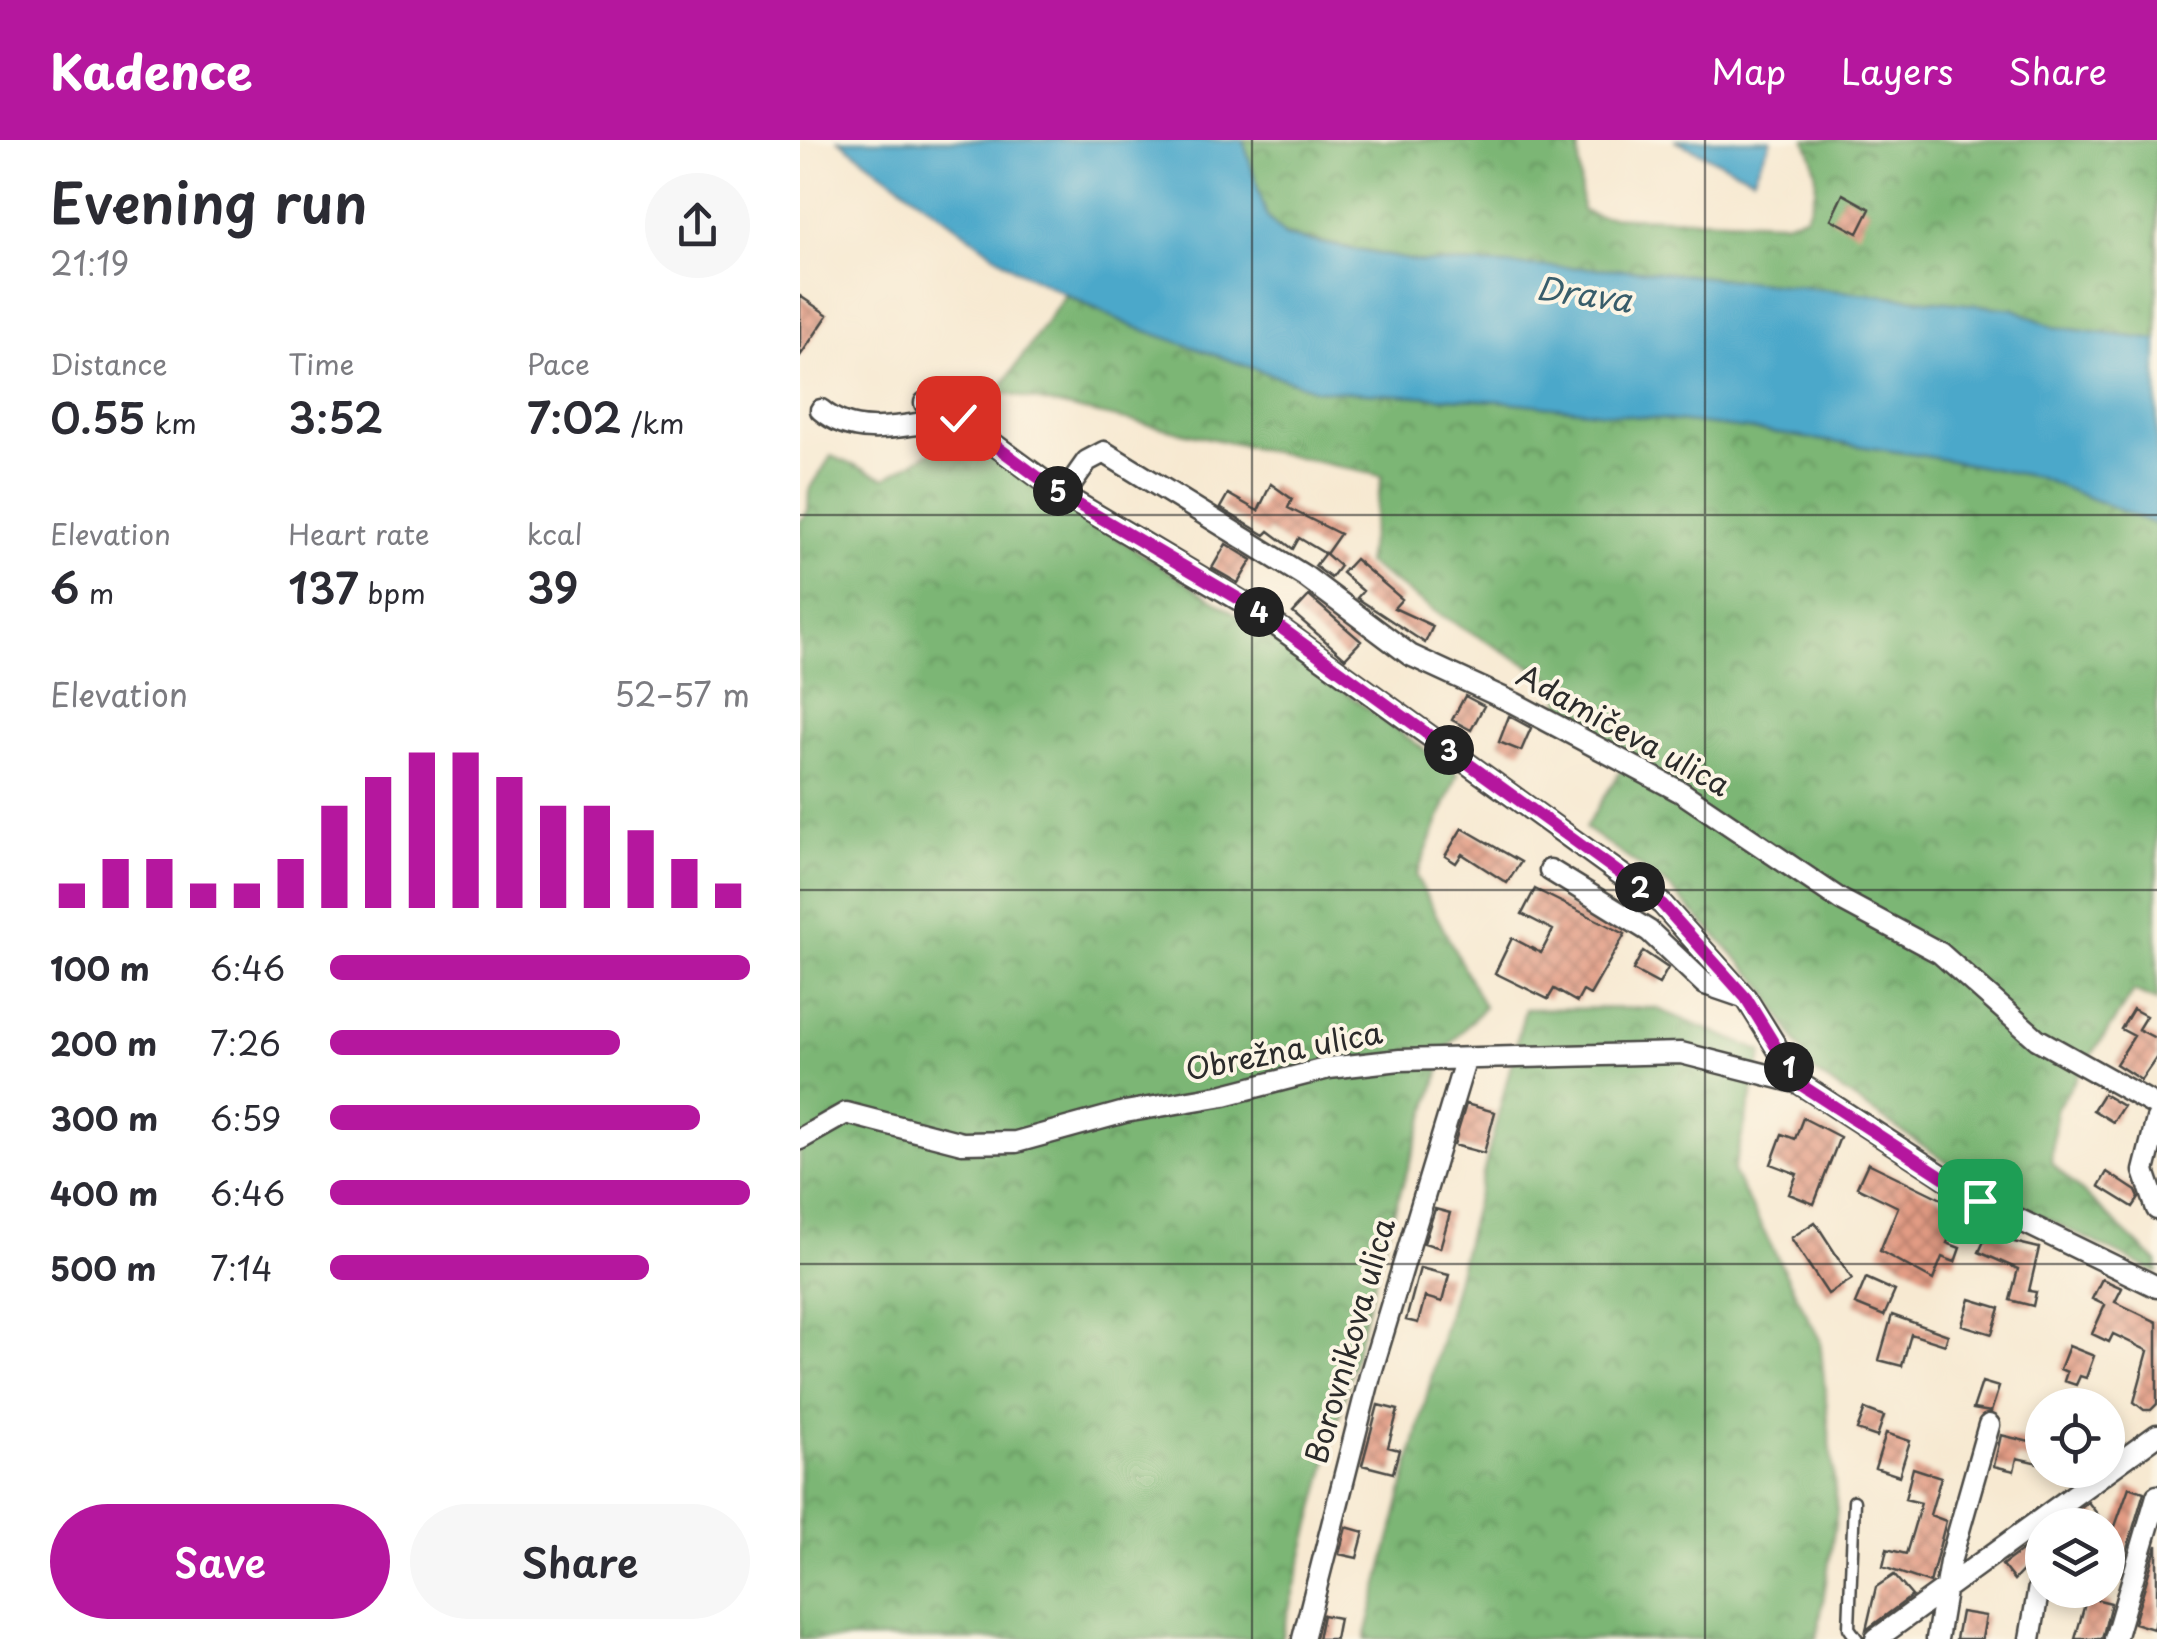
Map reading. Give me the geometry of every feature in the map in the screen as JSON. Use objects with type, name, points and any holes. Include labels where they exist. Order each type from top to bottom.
[{"type":"street","name":"Obrežna ulica","points":[[925,403],[958,418],[1062,495],[1251,606],[1662,904],[1746,998],[1798,1083]]},
{"type":"street","points":[[821,410],[836,422],[853,428],[908,426],[958,418]]},
{"type":"street","name":"Adamičeva ulica","points":[[1062,495],[1087,461],[1104,452],[1139,471],[1306,577],[1410,655],[1514,703],[1680,792],[1841,900],[1940,954],[2037,1039],[2157,1106]]},
{"type":"street","points":[[1550,870],[1649,931],[1705,984],[1746,998]]},
{"type":"street","name":"Obrežna ulica","points":[[800,1139],[846,1112],[962,1143],[1016,1142],[1125,1112],[1224,1094],[1330,1068],[1400,1060],[1681,1053],[1798,1083],[1981,1201],[2157,1288]]},
{"type":"street","name":"Borovnikova ulica","points":[[1303,1639],[1370,1376],[1465,1061]]},
{"type":"street","points":[[2157,1118],[2144,1170],[2157,1209]]},
{"type":"street","points":[[1937,1639],[1944,1593],[1989,1425]]},
{"type":"street","points":[[2064,1508],[2157,1435]]},
{"type":"street","points":[[2115,1639],[2157,1496]]},
{"type":"street","points":[[1876,1639],[2025,1536]]},
{"type":"street","points":[[2030,1639],[2035,1608]]},
{"type":"lane","points":[[1854,1502],[1849,1628],[1857,1639]]},
{"type":"green space","points":[[1243,140],[1578,140],[1582,211],[1598,216],[1784,222],[1805,216],[1814,197],[1815,168],[1805,140],[2157,140],[2157,340],[2053,327],[2014,309],[1639,270],[1419,262],[1285,235],[1267,217]]},
{"type":"green space","points":[[1065,295],[1132,326],[1316,390],[1501,401],[1747,429],[1931,457],[2037,477],[2157,525],[2157,1001],[2134,991],[2056,1109],[2051,1163],[2157,1262],[2157,1273],[1990,1191],[1814,1072],[1762,984],[1669,887],[1585,828],[1628,759],[1559,718],[1561,684],[1439,614],[1366,563],[1382,476],[998,392]]},
{"type":"green space","points":[[968,441],[1252,625],[1458,774],[1416,876],[1484,1007],[1447,1048],[1387,1233],[1281,1639],[800,1639],[800,522],[808,511],[809,491],[831,456],[885,478],[936,449]]},
{"type":"green space","points":[[1655,1008],[1763,1052],[1733,1172],[1820,1340],[1837,1511],[1817,1639],[1365,1639],[1525,1009]]},
{"type":"water","name":"Drava","points":[[839,140],[1243,140],[1267,217],[1285,236],[1419,262],[1639,270],[2014,309],[2053,327],[2157,340],[2157,525],[2037,477],[1931,457],[1747,429],[1501,401],[1316,390],[1132,326],[1016,270]]},
{"type":"water","points":[[1674,140],[1771,140],[1753,178]]},
{"type":"building","points":[[1843,194],[1870,209],[1858,233],[1831,219]]},
{"type":"building","points":[[800,296],[828,315],[800,356]]},
{"type":"building","points":[[1271,484],[1292,499],[1288,508],[1340,534],[1326,554],[1299,538],[1293,549],[1269,531],[1265,535],[1220,508],[1228,494],[1258,511]]},
{"type":"building","points":[[1226,544],[1252,560],[1238,583],[1212,568]]},
{"type":"building","points":[[1325,553],[1340,566],[1331,578],[1315,566]]},
{"type":"building","points":[[1355,559],[1402,599],[1394,608],[1433,626],[1425,643],[1357,598],[1363,591],[1342,573]]},
{"type":"building","points":[[1309,596],[1361,641],[1345,658],[1293,613]]},
{"type":"building","points":[[1465,696],[1484,706],[1471,730],[1452,720]]},
{"type":"building","points":[[1509,716],[1531,728],[1521,751],[1499,742]]},
{"type":"building","points":[[1462,828],[1521,862],[1507,883],[1462,854],[1456,863],[1445,856]]},
{"type":"building","points":[[1535,889],[1625,934],[1590,995],[1583,991],[1577,1002],[1554,989],[1548,999],[1495,973],[1512,938],[1541,953],[1553,930],[1522,914]]},
{"type":"building","points":[[1643,951],[1668,968],[1659,984],[1633,970]]},
{"type":"building","points":[[2133,1009],[2146,1016],[2138,1029],[2157,1039],[2157,1057],[2141,1080],[2116,1064],[2134,1036],[2121,1029]]},
{"type":"building","points":[[2103,1094],[2123,1106],[2113,1122],[2093,1110]]},
{"type":"building","points":[[1466,1104],[1495,1112],[1484,1153],[1454,1145]]},
{"type":"building","points":[[1803,1118],[1840,1137],[1814,1204],[1789,1194],[1797,1174],[1771,1164],[1782,1134],[1795,1139]]},
{"type":"building","points":[[1868,1163],[1962,1209],[1947,1243],[1960,1248],[1955,1262],[1942,1257],[1933,1280],[1880,1251],[1898,1207],[1857,1187]]},
{"type":"building","points":[[2107,1172],[2136,1191],[2139,1198],[2133,1207],[2099,1186]]},
{"type":"building","points":[[1435,1209],[1450,1213],[1440,1248],[1424,1243]]},
{"type":"building","points":[[1815,1222],[1852,1279],[1828,1294],[1791,1238]]},
{"type":"building","points":[[1990,1228],[2014,1242],[2039,1248],[2029,1291],[2036,1292],[2033,1306],[2010,1300],[2018,1269],[1979,1252]]},
{"type":"building","points":[[1420,1268],[1449,1275],[1442,1302],[1425,1297],[1418,1323],[1406,1320]]},
{"type":"building","points":[[1866,1278],[1895,1291],[1884,1316],[1855,1304]]},
{"type":"building","points":[[2102,1279],[2122,1288],[2115,1302],[2157,1322],[2157,1404],[2151,1410],[2134,1402],[2148,1351],[2113,1334],[2109,1342],[2092,1334],[2105,1305],[2092,1299]]},
{"type":"building","points":[[1970,1299],[2000,1308],[1992,1334],[1962,1325]]},
{"type":"building","points":[[1892,1315],[1948,1335],[1945,1345],[1911,1334],[1902,1366],[1879,1360]]},
{"type":"building","points":[[2069,1346],[2094,1356],[2086,1378],[2080,1376],[2076,1385],[2064,1381],[2067,1372],[2060,1369]]},
{"type":"building","points":[[1982,1382],[1999,1387],[1991,1412],[1973,1409]]},
{"type":"building","points":[[1378,1405],[1398,1410],[1388,1447],[1399,1450],[1393,1473],[1362,1465]]},
{"type":"building","points":[[1865,1409],[1884,1416],[1877,1437],[1857,1430]]},
{"type":"building","points":[[1886,1433],[1910,1441],[1899,1476],[1875,1468]]},
{"type":"building","points":[[2001,1435],[2025,1441],[2025,1460],[2017,1458],[2014,1471],[1994,1466]]},
{"type":"building","points":[[1913,1468],[1941,1477],[1930,1515],[1946,1521],[1930,1583],[1883,1567],[1887,1549],[1906,1554],[1921,1503],[1905,1499]]},
{"type":"building","points":[[2129,1487],[2144,1492],[2125,1556],[2125,1508],[2122,1508]]},
{"type":"building","points":[[1346,1527],[1364,1532],[1357,1558],[1339,1554]]},
{"type":"building","points":[[2157,1545],[2157,1617],[2153,1629],[2134,1623]]},
{"type":"building","points":[[2025,1548],[2025,1569],[2014,1580],[2002,1565]]},
{"type":"building","points":[[1894,1575],[1912,1596],[1866,1630],[1876,1587]]},
{"type":"building","points":[[2084,1608],[2110,1608],[2102,1639],[2075,1639]]},
{"type":"building","points":[[1961,1612],[1986,1616],[1982,1639],[1956,1639]]},
{"type":"building","points":[[1323,1615],[1339,1618],[1335,1639],[1318,1639]]},
{"type":"route","points":[[958,418],[1062,495],[1251,606],[1662,904],[1746,998],[1798,1083],[1980,1201]]}]
